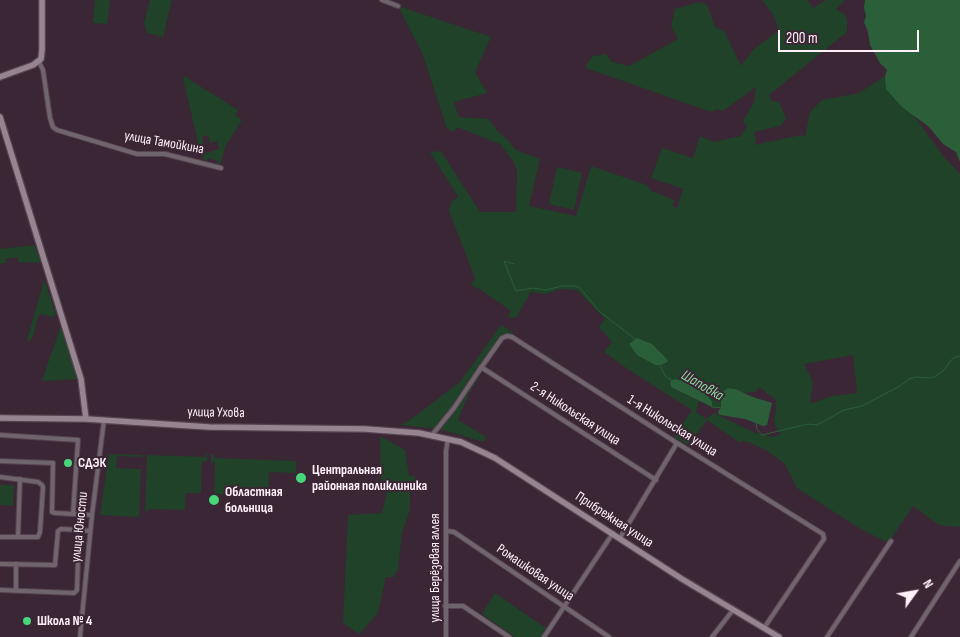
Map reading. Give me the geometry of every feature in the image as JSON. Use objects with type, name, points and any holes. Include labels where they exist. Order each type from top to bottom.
[{"type":"street","points":[[0,77],[36,64],[42,57],[42,0]]},
{"type":"street","points":[[382,0],[398,6]]},
{"type":"street","name":"улица Тамойкина","points":[[36,64],[43,70],[50,118],[54,129],[138,154],[165,154],[220,168]]},
{"type":"street","points":[[0,117],[81,379],[86,419]]},
{"type":"street","name":"1-я Никольская улица","points":[[481,367],[502,338],[507,336],[520,342],[824,536],[764,628]]},
{"type":"street","points":[[432,435],[454,408],[481,367]]},
{"type":"street","name":"2-я Никольская улица","points":[[481,367],[656,480]]},
{"type":"street","name":"улица Ухова","points":[[0,418],[86,419],[209,427],[365,430],[432,435]]},
{"type":"street","name":"улица Юности","points":[[80,637],[90,531],[104,420]]},
{"type":"street","points":[[0,435],[78,440],[73,514]]},
{"type":"street","name":"Прибрежная улица","points":[[432,435],[479,450],[495,458],[682,579],[778,637]]},
{"type":"street","name":"улица Берёзовая аллея","points":[[446,637],[448,439]]},
{"type":"street","points":[[620,538],[677,443]]},
{"type":"street","points":[[0,461],[53,463],[50,509],[54,513],[92,515]]},
{"type":"street","points":[[0,477],[38,482],[43,487],[40,535],[36,538],[0,536]]},
{"type":"street","points":[[18,537],[20,480]]},
{"type":"street","points":[[0,564],[55,565],[58,531],[61,529],[90,531]]},
{"type":"street","points":[[0,590],[72,594],[75,592],[79,530]]},
{"type":"street","name":"Ромашковая улица","points":[[446,531],[454,532],[609,637]]},
{"type":"street","points":[[544,637],[613,534]]},
{"type":"street","points":[[827,637],[891,541]]},
{"type":"street","points":[[911,637],[960,560]]},
{"type":"street","points":[[16,564],[16,591]]},
{"type":"street","points":[[446,606],[463,606],[509,637]]},
{"type":"street","points":[[712,637],[734,610]]},
{"type":"shaded area","points":[[95,0],[110,0],[107,24],[93,23]]},
{"type":"shaded area","points":[[150,0],[172,0],[163,37],[147,33],[144,23]]},
{"type":"shaded area","points":[[762,0],[807,0],[813,8],[826,0],[845,0],[836,9],[844,14],[847,19],[847,32],[769,95],[772,101],[779,102],[786,119],[780,126],[754,132],[756,141],[754,145],[801,135],[805,137],[810,112],[822,100],[859,93],[885,76],[944,157],[960,174],[960,527],[939,525],[913,506],[888,543],[859,528],[797,488],[785,464],[766,450],[746,441],[739,442],[707,420],[688,445],[674,437],[692,410],[604,352],[612,342],[599,327],[605,319],[577,290],[560,289],[546,294],[531,292],[516,318],[507,317],[511,311],[471,285],[475,278],[449,211],[451,202],[458,197],[430,152],[441,151],[480,212],[516,212],[517,172],[514,162],[500,144],[457,127],[454,132],[447,129],[423,55],[398,6],[491,37],[475,72],[487,93],[454,102],[459,117],[489,119],[497,131],[516,150],[540,159],[529,206],[576,216],[591,166],[647,185],[651,191],[675,200],[672,206],[677,208],[683,189],[651,178],[662,148],[693,158],[700,136],[714,142],[741,136],[747,126],[743,121],[754,102],[756,87],[723,111],[717,109],[711,112],[586,68],[587,63],[593,56],[606,54],[612,62],[629,66],[678,39],[671,26],[675,9],[699,2],[707,5],[715,27],[724,31],[741,66],[753,50],[779,30],[773,14]],"holes":[[[629,344],[652,344],[666,358],[637,355]],[[853,355],[857,393],[832,396],[810,404],[813,382],[804,364]],[[674,379],[712,405],[712,407],[721,408],[722,393],[728,388],[744,393],[756,392],[759,387],[776,400],[774,420],[775,426],[781,434],[773,437],[753,432],[714,413],[706,419],[696,412],[699,401],[670,386]]]},
{"type":"shaded area","points":[[865,0],[960,0],[960,162],[956,152],[943,144],[929,127],[902,107],[886,89],[885,76],[887,70],[880,63],[870,45],[864,22],[866,16]]},
{"type":"shaded area","points":[[184,76],[238,110],[235,115],[242,120],[226,145],[220,165],[218,161],[208,158],[207,161],[202,158],[204,154],[219,149],[217,141],[210,143],[208,135],[202,137],[205,148],[203,151],[200,151]]},
{"type":"shaded area","points":[[557,167],[582,173],[574,210],[549,204]]},
{"type":"shaded area","points":[[34,245],[40,260],[39,263],[18,262],[18,257],[6,259],[6,263],[0,264],[0,249]]},
{"type":"shaded area","points":[[44,281],[56,315],[52,317],[42,314],[38,316],[33,337],[29,341],[27,340]]},
{"type":"shaded area","points":[[501,325],[514,333],[512,337],[504,337],[477,376],[481,374],[469,393],[458,420],[486,437],[484,442],[439,429],[400,425],[410,420],[460,382]]},
{"type":"shaded area","points":[[61,326],[78,379],[42,381],[51,354]]},
{"type":"shaded area","points":[[637,338],[652,344],[668,361],[655,365],[637,355],[629,344]]},
{"type":"shaded area","points":[[674,379],[689,382],[705,393],[712,402],[712,407],[671,387],[670,382]]},
{"type":"shaded area","points":[[728,388],[736,389],[772,403],[767,425],[763,426],[745,419],[720,415],[718,413],[721,408],[721,393]]},
{"type":"shaded area","points":[[380,436],[405,450],[409,476],[416,477],[410,490],[410,509],[402,533],[398,570],[394,577],[386,577],[378,613],[359,634],[343,623],[348,515],[382,513],[387,491],[381,479]]},
{"type":"shaded area","points":[[206,453],[207,461],[202,462],[201,493],[186,493],[185,510],[148,509],[148,511],[145,511],[147,455],[205,457]]},
{"type":"shaded area","points":[[109,454],[142,455],[142,457],[117,456],[116,468],[141,469],[139,517],[100,515]]},
{"type":"shaded area","points":[[211,454],[214,454],[214,458],[296,461],[296,473],[269,472],[268,496],[214,494],[215,463],[211,462]]},
{"type":"shaded area","points":[[0,485],[14,485],[13,506],[0,505]]},
{"type":"shaded area","points":[[495,593],[547,629],[541,637],[515,637],[482,614]]},
{"type":"waterway","name":"Шаповка","points":[[514,264],[504,261],[516,291],[533,288],[546,290],[562,286],[580,288],[599,311],[635,339]]},
{"type":"waterway","name":"Шаповка","points":[[756,422],[757,429],[762,435],[808,424],[817,425],[844,410],[862,406],[900,386],[909,379],[934,377],[943,371],[953,358],[960,356]]},
{"type":"waterway","name":"Шаповка","points":[[660,366],[666,377],[673,381]]},
{"type":"waterway","name":"Шаповка","points":[[712,407],[723,408]]},
{"type":"place","name":"СДЭК","points":[[68,463]]},
{"type":"place","name":"Центральная районная поликлиника","points":[[301,478]]},
{"type":"place","name":"Областная больница","points":[[214,500]]},
{"type":"place","name":"Школа № 4","points":[[27,621]]}]
